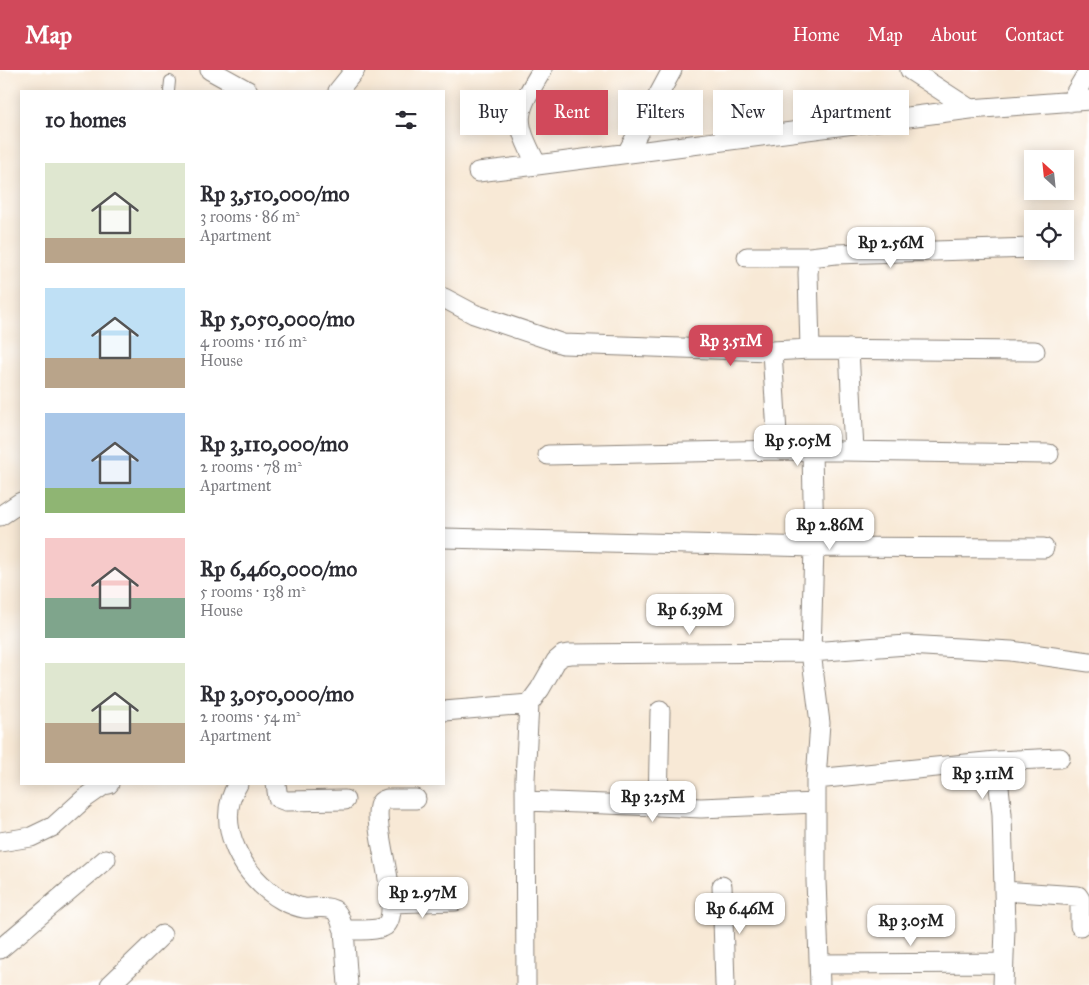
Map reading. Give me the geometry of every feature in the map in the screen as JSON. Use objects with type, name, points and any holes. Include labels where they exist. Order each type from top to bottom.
[{"type":"street","points":[[210,70],[246,90]]},
{"type":"street","points":[[339,90],[355,70]]},
{"type":"street","points":[[537,165],[522,134],[519,122],[523,101],[542,70]]},
{"type":"street","points":[[627,153],[672,70]]},
{"type":"street","points":[[910,70],[970,109]]},
{"type":"street","points":[[1070,102],[1089,70]]},
{"type":"street","points":[[478,172],[970,109],[1089,100]]},
{"type":"street","points":[[747,257],[810,257],[836,254],[1024,248]]},
{"type":"street","points":[[810,257],[808,273],[810,349]]},
{"type":"street","points":[[445,299],[474,314],[563,344],[772,351],[810,349],[1035,351]]},
{"type":"street","points":[[849,349],[854,451]]},
{"type":"street","points":[[772,351],[778,450]]},
{"type":"street","points":[[548,455],[778,450],[1048,454]]},
{"type":"street","points":[[812,451],[814,547],[811,652],[820,723],[816,779],[816,881],[820,985]]},
{"type":"street","points":[[0,516],[20,503]]},
{"type":"street","points":[[445,538],[814,547],[1044,548]]},
{"type":"street","points":[[526,985],[526,801],[529,704],[556,661],[563,655],[811,652],[907,645],[1011,651],[1089,662]]},
{"type":"street","points":[[445,711],[529,704]]},
{"type":"street","points":[[658,806],[660,711]]},
{"type":"street","points":[[816,779],[996,761],[1060,758]]},
{"type":"street","points":[[996,761],[1002,814],[1005,928],[1003,985]]},
{"type":"street","points":[[0,842],[31,837],[54,826],[84,799],[104,785]]},
{"type":"street","points":[[237,785],[228,814],[234,845],[248,870],[282,900],[303,908],[324,907],[333,909],[338,913],[344,930],[348,985]]},
{"type":"street","points":[[276,785],[278,798],[286,801],[345,800]]},
{"type":"street","points":[[344,930],[383,928],[392,916],[380,829],[379,806],[383,800],[387,799],[416,799]]},
{"type":"street","points":[[526,801],[701,808],[816,802]]},
{"type":"street","points":[[0,949],[106,859]]},
{"type":"street","points":[[722,886],[725,985]]},
{"type":"street","points":[[1004,891],[1078,896],[1080,899],[1080,926]]},
{"type":"street","points":[[390,903],[455,901]]},
{"type":"street","points":[[110,985],[162,935]]},
{"type":"street","points":[[820,964],[1003,963]]}]
